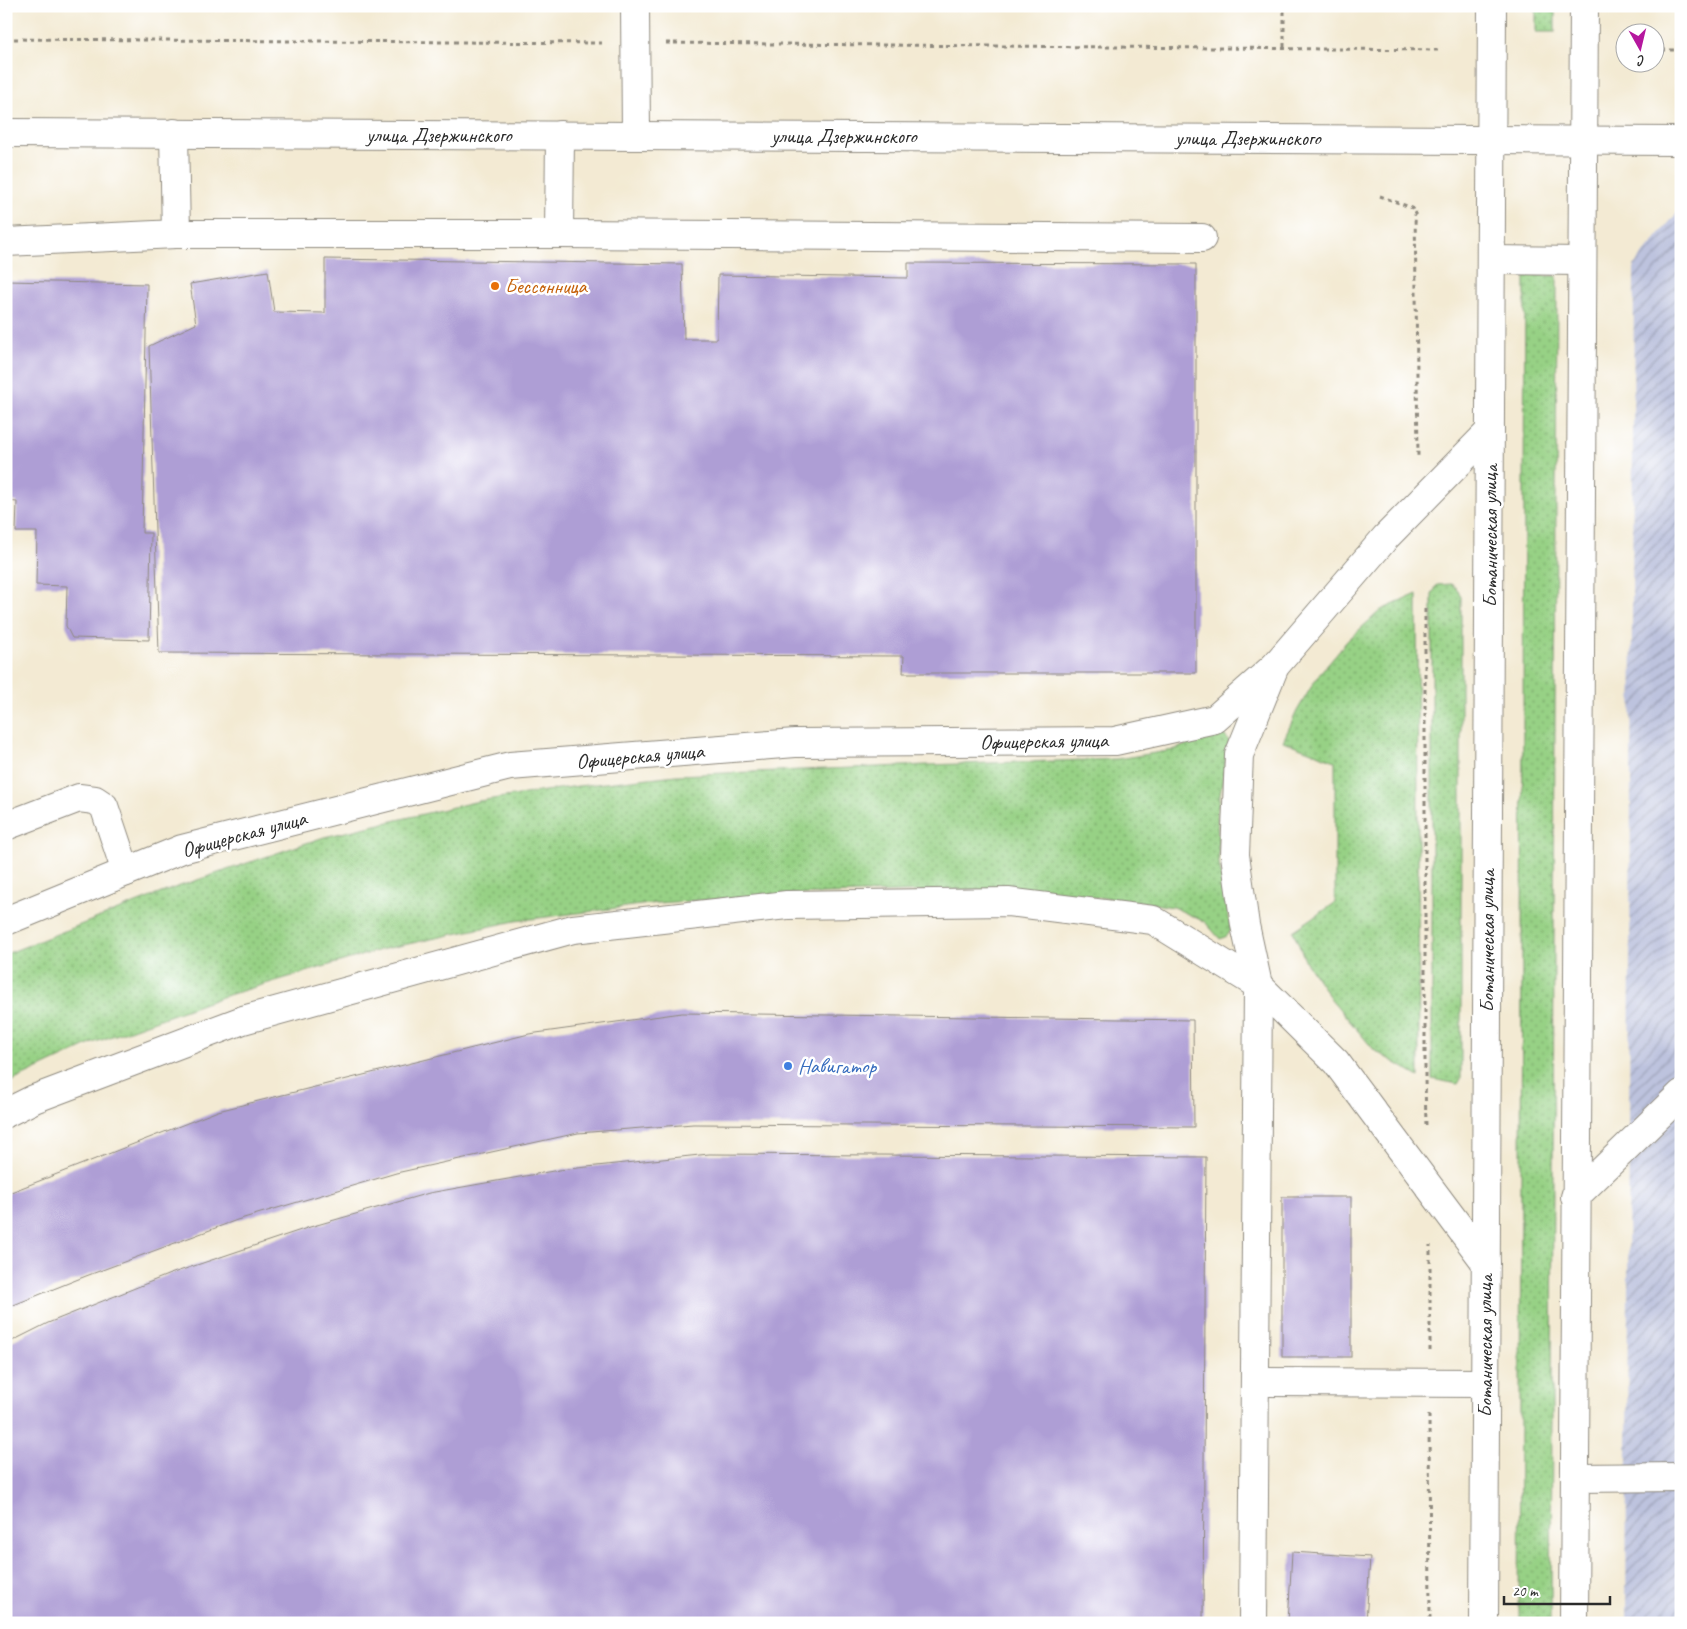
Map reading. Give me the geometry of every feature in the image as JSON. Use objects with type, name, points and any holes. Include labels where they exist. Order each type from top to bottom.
[{"type":"main road","points":[[636,6],[636,135]]},
{"type":"main road","name":"Ботаническая улица","points":[[1484,1623],[1492,6]]},
{"type":"main road","points":[[1574,1623],[1576,1478],[1575,1197],[1584,6]]},
{"type":"main road","name":"улица Дзержинского","points":[[6,132],[1681,141]]},
{"type":"main road","points":[[174,133],[176,234]]},
{"type":"main road","points":[[559,234],[560,135]]},
{"type":"main road","points":[[6,242],[176,234],[1202,238]]},
{"type":"main road","points":[[1491,260],[1581,261]]},
{"type":"main road","points":[[1253,1623],[1258,985],[1245,925],[1235,855],[1239,755],[1275,666],[1386,537],[1490,431]]},
{"type":"main road","name":"Офицерская улица","points":[[6,921],[182,849],[510,766],[795,743],[1115,741],[1215,719],[1275,666]]},
{"type":"main road","points":[[6,826],[79,798],[95,800],[104,806],[126,872]]},
{"type":"main road","points":[[6,1113],[34,1099],[243,1020],[573,929],[787,905],[1008,902],[1153,920],[1258,985],[1336,1062],[1486,1263]]},
{"type":"main road","points":[[1575,1197],[1681,1094]]},
{"type":"main road","points":[[1256,1382],[1485,1383]]},
{"type":"main road","points":[[1576,1478],[1681,1477]]},
{"type":"path","points":[[1284,6],[1284,47],[1440,50]]},
{"type":"path","points":[[1664,50],[1681,50]]},
{"type":"path","points":[[1380,196],[1415,209],[1418,458]]},
{"type":"path","points":[[1425,609],[1426,1126]]},
{"type":"path","points":[[1430,1239],[1430,1623]]},
{"type":"shaded area","points":[[1681,208],[1681,1623],[1626,1623],[1634,265]]},
{"type":"green space","points":[[1536,6],[1555,6],[1555,32],[1536,32]]},
{"type":"green space","points":[[1525,275],[1557,276],[1551,1623],[1519,1623]]},
{"type":"green space","points":[[1451,584],[1458,590],[1461,597],[1461,1079],[1458,1084],[1432,1079],[1432,595],[1437,585]]},
{"type":"green space","points":[[1417,594],[1419,1077],[1375,1051],[1331,999],[1306,962],[1293,931],[1335,903],[1335,761],[1283,741],[1297,711],[1319,674],[1347,641],[1381,610]]},
{"type":"green space","points":[[1213,733],[1224,735],[1229,741],[1217,813],[1219,863],[1231,930],[1227,936],[1220,939],[1205,922],[1173,907],[1122,899],[970,890],[789,895],[657,903],[515,921],[380,950],[225,996],[93,1043],[6,1084],[6,954],[174,888],[324,837],[479,801],[578,786],[676,775],[1117,759],[1174,750]]},
{"type":"building","points":[[325,259],[682,264],[684,339],[717,339],[718,275],[908,278],[908,263],[1196,264],[1196,673],[903,673],[904,656],[159,653],[149,346],[196,324],[190,284],[268,271],[274,312],[325,313]]},
{"type":"building","points":[[6,281],[147,284],[142,533],[151,533],[149,640],[72,638],[66,626],[67,586],[36,585],[37,532],[16,532],[17,502],[6,501]]},
{"type":"building","points":[[682,1013],[1193,1020],[1194,1127],[693,1124],[578,1133],[396,1173],[237,1220],[6,1308],[6,1194],[218,1111],[529,1034]]},
{"type":"building","points":[[709,1154],[1206,1157],[1203,1623],[6,1623],[6,1344],[48,1323],[170,1274],[310,1227],[429,1193],[559,1170]]},
{"type":"building","points":[[1282,1197],[1351,1197],[1351,1357],[1282,1357]]},
{"type":"building","points":[[1292,1552],[1370,1557],[1366,1623],[1288,1623]]},
{"type":"place","name":"Бессонница","points":[[495,286]]},
{"type":"place","name":"Навигатор","points":[[788,1066]]}]
